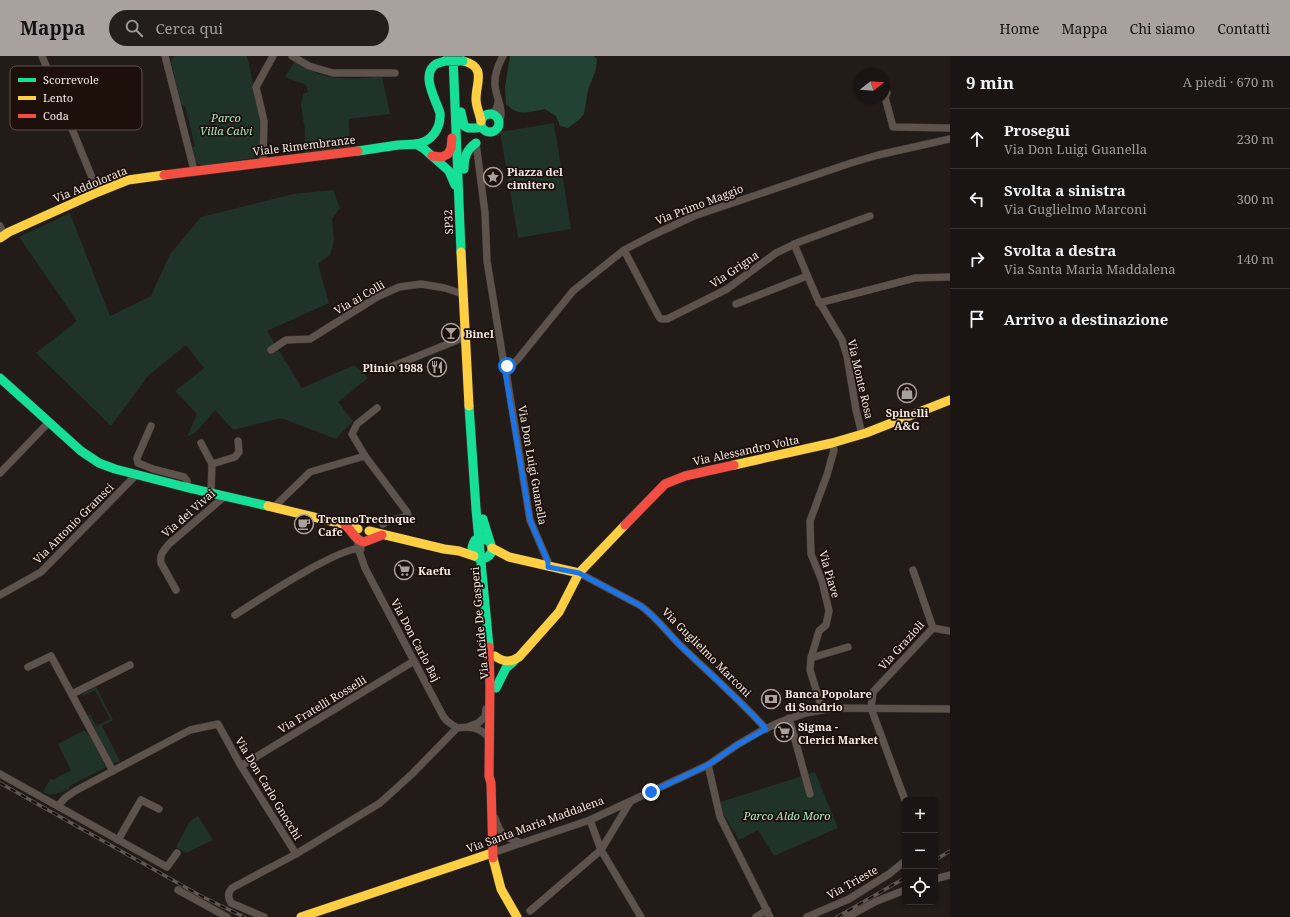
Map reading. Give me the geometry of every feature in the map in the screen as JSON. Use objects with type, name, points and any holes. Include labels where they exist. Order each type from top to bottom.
[{"type":"street","points":[[42,56],[46,66]]},
{"type":"street","points":[[164,56],[194,170]]},
{"type":"street","points":[[262,163],[264,121],[256,87],[273,56]]},
{"type":"street","points":[[292,56],[309,66],[333,73],[395,73]]},
{"type":"street","points":[[459,200],[464,187],[465,155],[471,146],[482,137],[496,130],[501,118],[495,85],[497,68],[503,56]]},
{"type":"street","points":[[416,144],[432,137],[438,128],[440,115],[430,87],[429,78],[433,67],[449,58],[462,60],[475,65],[479,77],[476,103],[486,132],[491,132]]},
{"type":"street","name":"SP32","points":[[449,58],[454,70],[461,245]]},
{"type":"street","points":[[454,70],[459,83],[462,124],[468,129],[496,110],[498,102]]},
{"type":"street","points":[[432,156],[443,156],[451,151],[450,97],[454,88]]},
{"type":"street","points":[[887,104],[893,127],[950,128]]},
{"type":"street","points":[[482,119],[495,116],[499,122]]},
{"type":"street","points":[[482,119],[475,134],[485,213],[487,261],[504,365]]},
{"type":"street","points":[[72,130],[98,192]]},
{"type":"street","name":"Via Primo Maggio","points":[[504,365],[510,366],[518,360],[574,291],[624,250],[661,231],[694,216],[801,179],[878,155],[950,139]]},
{"type":"street","points":[[416,144],[424,147],[432,156],[444,165],[454,180],[455,192],[459,200]]},
{"type":"street","name":"Viale Rimembranze","points":[[194,170],[416,144]]},
{"type":"street","name":"Via Addolorata","points":[[2,236],[98,192],[128,180],[194,170]]},
{"type":"street","name":"Via Grigna","points":[[624,250],[659,318],[664,320],[727,289],[772,256],[794,244],[870,216]]},
{"type":"street","points":[[0,226],[2,236]]},
{"type":"street","name":"Via Monte Rosa","points":[[794,244],[819,303],[842,340],[847,356],[856,410],[862,434]]},
{"type":"street","name":"Via Alcide De Gasperi","points":[[461,245],[465,337],[474,460],[478,509],[483,542],[480,558],[496,688],[492,777]]},
{"type":"street","points":[[736,304],[807,276]]},
{"type":"street","points":[[819,303],[915,278],[950,277]]},
{"type":"street","name":"Via ai Colli","points":[[271,350],[286,340],[310,339],[377,298],[399,287],[421,284],[445,288],[463,294]]},
{"type":"street","points":[[386,369],[465,337]]},
{"type":"street","name":"Via Don Luigi Guanella","points":[[504,365],[530,520],[548,562],[548,567]]},
{"type":"street","points":[[0,378],[81,451],[99,463],[188,488],[343,524],[361,539]]},
{"type":"street","name":"Via Alessandro Volta","points":[[496,688],[506,668],[520,657],[559,612],[579,573],[665,484],[684,476],[832,443],[862,434],[950,400]]},
{"type":"street","points":[[377,408],[357,424],[352,434],[365,456],[407,512],[408,515],[405,517],[389,520],[383,524]]},
{"type":"street","points":[[0,473],[49,422]]},
{"type":"street","points":[[151,426],[137,458],[138,463],[152,469],[184,477],[187,481],[188,488]]},
{"type":"street","points":[[212,464],[235,457],[239,452],[238,441]]},
{"type":"street","points":[[201,443],[212,464],[210,493]]},
{"type":"street","name":"Via Piave","points":[[822,709],[810,670],[811,658],[819,631],[826,625],[829,611],[822,581],[811,554],[810,521],[827,475],[834,450],[832,443]]},
{"type":"street","points":[[274,507],[310,472],[365,456]]},
{"type":"street","name":"Via Antonio Gramsci","points":[[0,595],[41,572],[137,474]]},
{"type":"street","name":"Via dei Vivai","points":[[176,590],[160,559],[163,550],[225,496]]},
{"type":"street","points":[[462,547],[472,535],[474,529],[474,514],[478,509]]},
{"type":"street","points":[[235,615],[309,569],[344,552],[361,539],[384,535],[444,549],[452,549],[483,542],[490,555],[480,558],[452,549]]},
{"type":"street","name":"Via Don Carlo Baj","points":[[361,539],[362,558],[365,568],[443,716],[457,728]]},
{"type":"street","name":"Via Guglielmo Marconi","points":[[483,542],[509,557],[579,573],[641,606],[648,611],[750,711],[766,729]]},
{"type":"street","name":"Via Alcide De Gasperi","points":[[480,558],[483,580],[485,584],[492,650],[487,741],[492,747],[492,853],[497,878],[517,917]]},
{"type":"street","name":"Via Grazioli","points":[[871,708],[873,692],[933,628],[913,570]]},
{"type":"street","points":[[933,628],[950,631]]},
{"type":"street","points":[[811,658],[848,647]]},
{"type":"street","points":[[492,653],[501,660],[509,662],[514,661]]},
{"type":"street","name":"Via Alcide De Gasperi","points":[[468,727],[485,717],[486,656],[492,653]]},
{"type":"street","points":[[28,667],[51,656],[113,770]]},
{"type":"street","name":"Via Fratelli Rosselli","points":[[241,766],[414,662]]},
{"type":"street","points":[[72,694],[130,665]]},
{"type":"street","name":"Via Santa Maria Maddalena","points":[[301,917],[590,820],[708,765],[737,745],[789,718],[822,709],[833,708],[950,710]]},
{"type":"street","points":[[871,708],[905,797]]},
{"type":"street","points":[[789,718],[810,794]]},
{"type":"street","name":"Via Don Carlo Gnocchi","points":[[58,806],[65,798],[75,791],[190,730],[218,724],[241,766],[296,854],[232,888],[228,892],[228,897],[231,903],[264,917]]},
{"type":"street","points":[[296,854],[380,803],[412,774],[457,728],[468,727],[479,729],[485,734],[487,741]]},
{"type":"street","points":[[708,765],[720,817],[768,914],[756,917]]},
{"type":"street","points":[[0,774],[167,867],[177,853]]},
{"type":"street","points":[[118,840],[141,800],[159,809]]},
{"type":"street","points":[[530,911],[601,850],[630,802]]},
{"type":"street","points":[[492,806],[501,833],[506,838],[522,843]]},
{"type":"street","points":[[590,820],[601,850],[641,917]]},
{"type":"street","name":"Via Trieste","points":[[807,917],[849,899],[889,874],[902,863]]},
{"type":"street","points":[[938,878],[950,875]]},
{"type":"street","points":[[178,890],[227,917]]},
{"type":"street","points":[[847,917],[877,900],[902,891]]},
{"type":"green space","name":"Parco Villa Calvi","points":[[174,56],[247,56],[262,121],[261,155],[259,157],[207,165],[200,165],[196,163],[191,148],[195,146],[185,106],[181,105],[171,61]]},
{"type":"green space","points":[[510,56],[594,56],[597,59],[596,69],[588,90],[584,114],[579,120],[568,128],[560,126],[556,116],[545,109],[520,112],[515,111],[506,104],[505,87]]},
{"type":"green space","points":[[295,61],[314,72],[330,77],[356,78],[382,76],[390,114],[349,119],[350,147],[305,154],[305,131],[301,105],[303,94],[308,92],[306,85],[285,77]]},
{"type":"green space","points":[[554,123],[571,229],[518,238],[500,132]]},
{"type":"green space","points":[[333,190],[340,208],[332,219],[334,241],[330,255],[318,264],[329,303],[267,331],[302,388],[354,365],[368,378],[338,402],[353,421],[336,439],[281,418],[233,430],[215,410],[196,432],[187,437],[197,414],[175,391],[204,368],[186,345],[148,376],[111,426],[36,353],[77,321],[19,237],[70,213],[110,316],[151,296],[170,254],[201,217],[293,194]]},
{"type":"green space","points":[[96,687],[113,720],[102,726],[120,761],[118,763],[113,763],[88,716],[90,714],[96,726],[110,719],[95,690],[83,696],[82,694]]},
{"type":"green space","points":[[85,730],[90,736],[106,767],[70,786],[69,789],[63,792],[50,794],[43,792],[51,778],[53,780],[71,770],[58,744]]},
{"type":"green space","name":"Parco Aldo Moro","points":[[815,772],[838,828],[774,856],[758,830],[739,840],[717,803]]},
{"type":"green space","points":[[198,816],[213,840],[186,853],[176,847],[190,821]]},
{"type":"railway","points":[[0,783],[201,896],[244,917]]},
{"type":"railway","points":[[938,858],[950,851]]},
{"type":"railway","points":[[837,917],[902,880]]},
{"type":"traffic: fast","points":[[453,56],[461,252]]},
{"type":"traffic: fast","points":[[358,151],[422,143],[431,137],[439,124],[440,113],[430,87],[429,74],[431,68],[436,64],[445,61]]},
{"type":"traffic: fast","points":[[445,61],[463,61]]},
{"type":"traffic: fast","points":[[461,112],[464,126],[468,128],[477,128]]},
{"type":"traffic: fast","points":[[490,114],[496,117],[499,123],[496,129],[490,132],[484,129],[481,123],[484,117],[490,114]]},
{"type":"traffic: fast","points":[[464,169],[466,154],[476,143]]},
{"type":"traffic: fast","points":[[416,144],[423,148],[449,171],[455,185]]},
{"type":"traffic: fast","points":[[0,378],[81,451],[99,463],[115,469],[185,487],[268,506]]},
{"type":"traffic: fast","points":[[469,406],[476,509],[489,647]]},
{"type":"traffic: fast","points":[[483,519],[492,549],[487,557],[479,558],[475,556],[472,552],[472,547],[475,540],[483,539],[489,541]]},
{"type":"traffic: fast","points":[[496,688],[506,668],[514,661]]},
{"type":"traffic: slow","points":[[463,61],[475,67],[478,71],[476,102],[481,121]]},
{"type":"traffic: slow","points":[[0,238],[9,232],[128,180],[164,175]]},
{"type":"traffic: slow","points":[[461,252],[469,406]]},
{"type":"traffic: slow","points":[[734,465],[832,443],[866,433],[950,400]]},
{"type":"traffic: slow","points":[[268,506],[358,529]]},
{"type":"traffic: slow","points":[[495,656],[501,660],[507,661],[519,657],[559,612],[579,573],[625,525]]},
{"type":"traffic: slow","points":[[369,531],[444,549],[459,551],[474,556]]},
{"type":"traffic: slow","points":[[492,548],[509,557],[579,573]]},
{"type":"traffic: slow","points":[[301,917],[492,853]]},
{"type":"traffic: slow","points":[[493,858],[501,889],[517,917]]},
{"type":"traffic: jam","points":[[432,156],[442,157],[448,154],[451,148],[452,138]]},
{"type":"traffic: jam","points":[[164,175],[358,151]]},
{"type":"traffic: jam","points":[[625,525],[665,484],[685,476],[734,465]]},
{"type":"traffic: jam","points":[[345,525],[358,540],[364,542],[382,535]]},
{"type":"traffic: jam","points":[[489,647],[489,776],[491,783],[493,858]]},
{"type":"place","name":"Piazza del cimitero","points":[[493,177]]},
{"type":"place","name":"Binel","points":[[451,333]]},
{"type":"place","name":"Plinio 1988","points":[[437,367]]},
{"type":"place","name":"Spinelli A&G","points":[[907,393]]},
{"type":"place","name":"TreunoTrecinque Cafe","points":[[304,524]]},
{"type":"place","name":"Kaefu","points":[[404,570]]},
{"type":"place","name":"Banca Popolare di Sondrio","points":[[771,699]]},
{"type":"place","name":"Sigma - Clerici Market","points":[[784,732]]},
{"type":"route","points":[[507,366],[504,365],[531,525],[548,562],[548,567],[579,573],[648,611],[750,711],[766,729],[737,745],[708,765],[651,792]]}]
